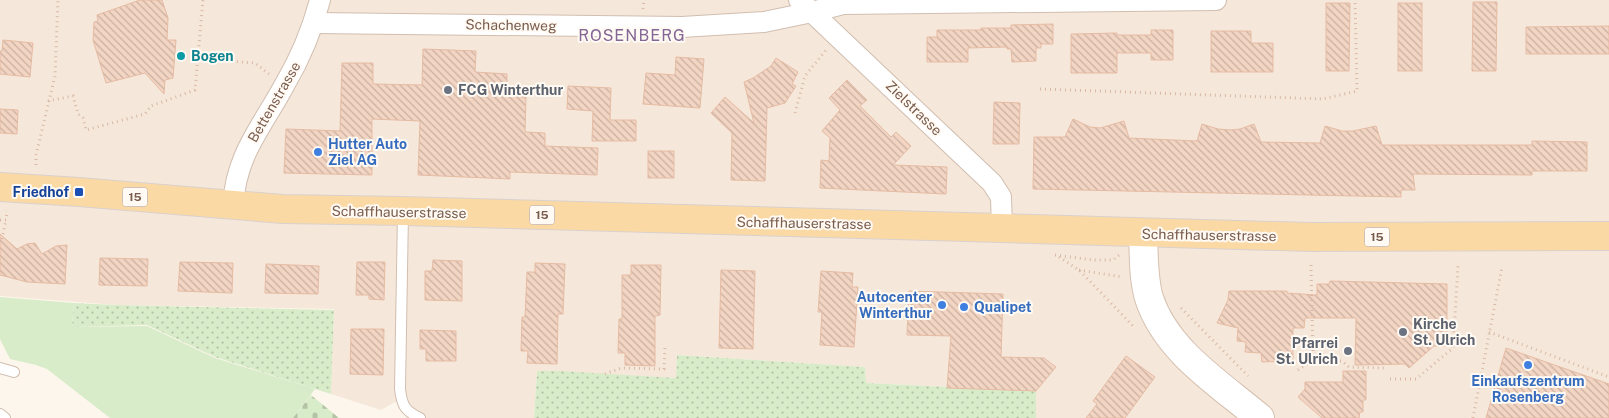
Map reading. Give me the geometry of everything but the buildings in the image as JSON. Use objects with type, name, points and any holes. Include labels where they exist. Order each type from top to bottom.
[{"type":"main road","name":"Schaffhauserstrasse","points":[[4,199],[79,192],[283,210],[404,211],[1311,237],[1609,236]]},
{"type":"main road","points":[[1143,233],[1149,298],[1155,314],[1165,330],[1199,367],[1260,418]]},
{"type":"street","name":"Bettenstrasse","points":[[233,205],[234,185],[238,169],[252,139],[301,55],[314,23],[320,0]]},
{"type":"street","name":"Schachenweg","points":[[314,23],[682,28],[764,22],[806,6],[843,4],[1216,0]]},
{"type":"street","name":"Zielstrasse","points":[[806,6],[992,183],[1001,197],[1002,228]]},
{"type":"lane","points":[[404,211],[400,389],[406,415],[420,418]]},
{"type":"lane","points":[[0,368],[14,372]]},
{"type":"lane","points":[[0,414],[5,418]]},
{"type":"path","points":[[36,165],[36,155],[55,76],[58,0]]},
{"type":"path","points":[[48,101],[73,96],[78,114],[83,118],[86,130],[144,114],[151,106],[195,90],[203,0]]},
{"type":"path","points":[[1040,89],[1322,99],[1357,91],[1355,0]]},
{"type":"path","points":[[795,113],[806,76],[831,44]]},
{"type":"path","points":[[197,59],[255,64],[274,77]]},
{"type":"path","points":[[1,238],[6,220],[4,199]]},
{"type":"path","points":[[0,220],[6,220]]},
{"type":"path","points":[[1056,255],[1078,270],[1140,333]]},
{"type":"path","points":[[1311,265],[1313,360]]},
{"type":"path","points":[[1390,379],[1416,379],[1453,348],[1458,266]]},
{"type":"path","points":[[1473,418],[1502,267]]},
{"type":"path","points":[[1078,270],[1124,277]]},
{"type":"path","points":[[1175,302],[1252,380]]},
{"type":"path","points":[[1489,332],[1609,377]]},
{"type":"path","points":[[605,374],[622,368],[664,369],[665,346]]},
{"type":"path","points":[[1298,370],[1313,360],[1342,360],[1349,367],[1384,368]]},
{"type":"shaded area","points":[[0,0],[1609,0],[1609,418],[1036,418],[1035,391],[866,383],[865,367],[677,355],[676,378],[537,371],[534,418],[420,418],[402,402],[395,402],[381,410],[331,394],[334,309],[117,305],[0,296]]},
{"type":"green space","points":[[0,297],[74,303],[72,327],[147,326],[215,358],[315,389],[293,418],[110,418],[47,369],[10,359],[0,339]]},
{"type":"green space","points":[[74,303],[334,310],[331,394],[215,357],[147,325],[72,327]]},
{"type":"green space","points":[[677,355],[865,367],[866,383],[1036,391],[1036,418],[534,418],[537,371],[676,378]]},
{"type":"green space","points":[[311,395],[339,418],[293,418]]},
{"type":"place","name":"Bogen","points":[[181,56]]},
{"type":"place","name":"FCG Winterthur","points":[[448,90]]},
{"type":"place","name":"Hutter Auto Ziel AG","points":[[318,152]]},
{"type":"place","name":"Friedhof","points":[[79,192]]},
{"type":"place","name":"Autocenter Winterthur","points":[[942,305]]},
{"type":"place","name":"Qualipet","points":[[964,307]]},
{"type":"place","name":"Kirche St. Ulrich","points":[[1403,332]]},
{"type":"place","name":"Pfarrei St. Ulrich","points":[[1348,351]]},
{"type":"place","name":"Einkaufszentrum Rosenberg","points":[[1528,365]]},
{"type":"district","name":"ROSENBERG","points":[[632,35]]}]
